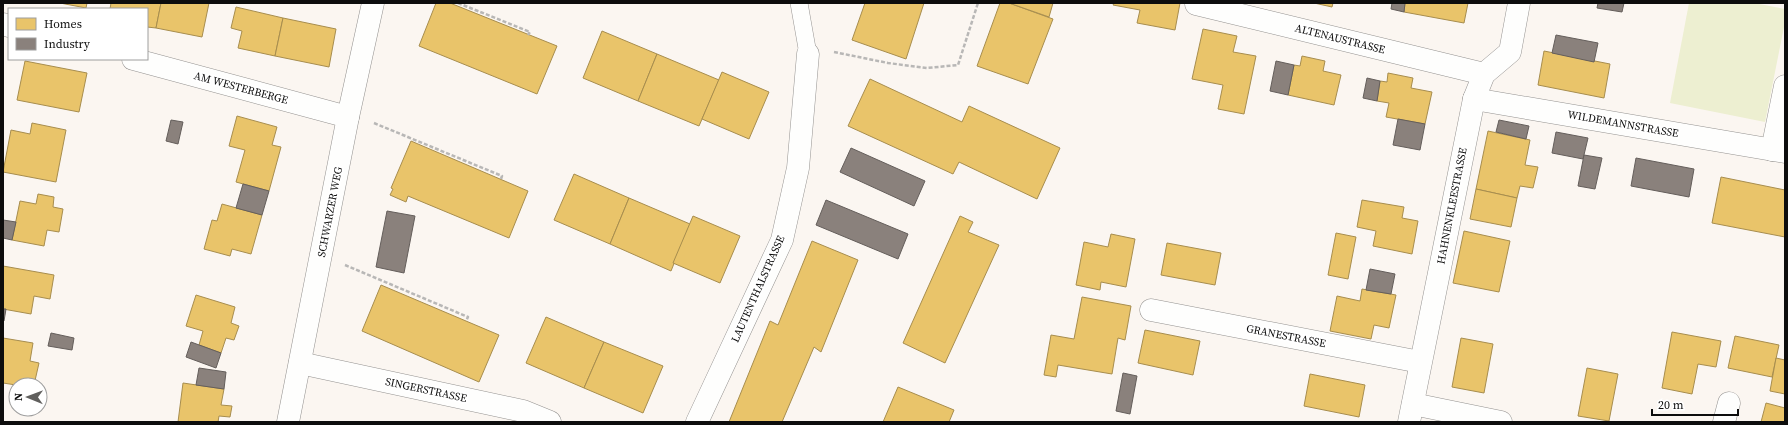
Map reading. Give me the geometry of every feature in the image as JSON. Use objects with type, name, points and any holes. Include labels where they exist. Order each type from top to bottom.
[{"type":"street","name":"SCHWARZER WEG","points":[[288,422],[349,115],[373,3]]},
{"type":"street","name":"HAHNENKLEESTRASSE","points":[[1411,413],[1420,362],[1474,99],[1484,74],[1510,52],[1519,3]]},
{"type":"street","name":"ALTENAUSTRASSE","points":[[1196,4],[1484,74]]},
{"type":"street","name":"LAUTENTHALSTRASSE","points":[[697,422],[782,240],[798,168],[808,54]]},
{"type":"street","name":"AM WESTERBERGE","points":[[137,60],[349,115]]},
{"type":"street","name":"WILDEMANNSTRASSE","points":[[1474,99],[1779,151],[1785,86]]},
{"type":"street","name":"GRANESTRASSE","points":[[1152,310],[1420,362]]},
{"type":"street","name":"SINGERSTRASSE","points":[[300,362],[523,411],[550,422]]},
{"type":"street","points":[[1411,413],[1501,422]]},
{"type":"lane","points":[[798,3],[808,54]]},
{"type":"path","points":[[458,3],[530,32],[528,35]]},
{"type":"path","points":[[808,54],[821,50],[888,63],[927,68],[958,65],[978,3]]},
{"type":"path","points":[[349,115],[502,176],[501,179]]},
{"type":"path","points":[[321,255],[468,317],[466,321]]},
{"type":"path","points":[[409,297],[411,293]]},
{"type":"green space","points":[[1689,3],[1754,3],[1785,9],[1785,22],[1765,122],[1670,103]]},
{"type":"building: Homes","points":[[60,3],[87,3],[86,8]]},
{"type":"building: Homes","points":[[111,3],[161,3],[156,28],[148,27],[148,8],[110,8]]},
{"type":"building: Homes","points":[[161,3],[209,3],[202,37],[156,28]]},
{"type":"building: Homes","points":[[436,3],[450,3],[557,46],[537,94],[419,46]]},
{"type":"building: Homes","points":[[865,3],[924,3],[906,59],[852,40]]},
{"type":"building: Homes","points":[[1000,3],[1009,3],[1053,19],[1028,84],[977,66]]},
{"type":"building: Homes","points":[[1009,3],[1053,3],[1049,17]]},
{"type":"building: Homes","points":[[1114,3],[1180,3],[1175,30],[1137,23],[1140,10],[1113,5]]},
{"type":"building: Homes","points":[[1314,3],[1333,3],[1332,7]]},
{"type":"building: Homes","points":[[1405,3],[1468,3],[1464,23],[1404,12]]},
{"type":"building: Homes","points":[[236,7],[283,18],[275,56],[238,48],[242,31],[231,28]]},
{"type":"building: Homes","points":[[283,18],[336,29],[329,67],[275,56]]},
{"type":"building: Homes","points":[[1203,29],[1237,36],[1233,52],[1256,56],[1244,114],[1218,109],[1223,85],[1192,79]]},
{"type":"building: Homes","points":[[602,31],[657,54],[638,101],[583,78]]},
{"type":"building: Homes","points":[[1544,51],[1610,64],[1604,98],[1538,85]]},
{"type":"building: Homes","points":[[657,54],[719,80],[699,126],[638,101]]},
{"type":"building: Homes","points":[[1302,56],[1325,61],[1323,71],[1341,75],[1334,105],[1288,95],[1294,65],[1300,66]]},
{"type":"building: Homes","points":[[25,61],[87,73],[79,112],[17,100]]},
{"type":"building: Homes","points":[[722,72],[769,92],[749,139],[702,119]]},
{"type":"building: Homes","points":[[1388,73],[1413,78],[1411,88],[1432,92],[1425,124],[1386,117],[1389,103],[1377,101],[1380,81],[1387,82]]},
{"type":"building: Homes","points":[[870,79],[962,122],[969,106],[1060,148],[1037,199],[959,162],[953,174],[848,126]]},
{"type":"building: Homes","points":[[237,116],[277,127],[272,145],[281,147],[269,191],[236,182],[245,150],[229,146]]},
{"type":"building: Homes","points":[[32,123],[66,130],[56,182],[3,172],[11,130],[30,134]]},
{"type":"building: Homes","points":[[1488,131],[1530,140],[1525,165],[1538,167],[1533,188],[1520,186],[1517,198],[1476,189]]},
{"type":"building: Homes","points":[[411,141],[528,191],[509,238],[408,196],[406,202],[390,195],[393,189],[391,188]]},
{"type":"building: Homes","points":[[574,174],[629,198],[610,244],[554,220]]},
{"type":"building: Homes","points":[[1721,177],[1785,190],[1785,237],[1712,223]]},
{"type":"building: Homes","points":[[1476,189],[1517,198],[1511,227],[1470,219]]},
{"type":"building: Homes","points":[[38,194],[54,197],[53,207],[63,209],[59,232],[47,230],[44,246],[12,240],[20,201],[36,204]]},
{"type":"building: Homes","points":[[629,198],[690,224],[671,271],[610,244]]},
{"type":"building: Homes","points":[[1362,200],[1404,207],[1402,218],[1418,221],[1412,254],[1373,246],[1376,231],[1357,227]]},
{"type":"building: Homes","points":[[222,204],[262,215],[251,254],[232,249],[230,256],[204,249],[212,220],[217,221]]},
{"type":"building: Homes","points":[[693,216],[740,236],[720,283],[673,263]]},
{"type":"building: Homes","points":[[960,216],[973,222],[968,232],[999,245],[945,363],[903,343]]},
{"type":"building: Homes","points":[[1464,231],[1510,241],[1499,292],[1453,283]]},
{"type":"building: Homes","points":[[1336,233],[1356,237],[1348,279],[1328,275]]},
{"type":"building: Homes","points":[[1111,234],[1135,239],[1126,287],[1101,282],[1100,290],[1076,285],[1084,242],[1108,247]]},
{"type":"building: Homes","points":[[812,241],[858,260],[821,352],[814,347],[782,422],[729,422],[770,321],[778,325]]},
{"type":"building: Homes","points":[[1167,243],[1221,253],[1215,285],[1161,275]]},
{"type":"building: Homes","points":[[3,266],[54,275],[50,299],[34,296],[31,314],[3,309]]},
{"type":"building: Homes","points":[[381,285],[499,335],[479,382],[362,331]]},
{"type":"building: Homes","points":[[1362,289],[1396,295],[1389,328],[1374,325],[1371,339],[1330,331],[1337,296],[1360,301]]},
{"type":"building: Homes","points":[[196,295],[235,307],[231,323],[239,326],[234,340],[226,338],[221,353],[199,345],[203,331],[186,326]]},
{"type":"building: Homes","points":[[1082,297],[1131,306],[1125,340],[1118,338],[1112,374],[1058,365],[1056,377],[1044,375],[1051,335],[1074,339]]},
{"type":"building: Homes","points":[[546,317],[604,342],[584,388],[526,363]]},
{"type":"building: Homes","points":[[1145,330],[1200,341],[1193,375],[1138,363]]},
{"type":"building: Homes","points":[[1672,332],[1721,341],[1716,367],[1698,364],[1692,394],[1662,388]]},
{"type":"building: Homes","points":[[1735,336],[1779,345],[1772,377],[1728,368]]},
{"type":"building: Homes","points":[[3,338],[33,343],[30,361],[39,363],[36,377],[8,377],[8,384],[3,383]]},
{"type":"building: Homes","points":[[1461,338],[1493,344],[1484,393],[1452,387]]},
{"type":"building: Homes","points":[[604,342],[663,366],[643,413],[584,388]]},
{"type":"building: Homes","points":[[1776,358],[1785,360],[1785,394],[1770,391]]},
{"type":"building: Homes","points":[[1587,368],[1618,374],[1609,421],[1578,416]]},
{"type":"building: Homes","points":[[1310,374],[1365,385],[1359,417],[1304,406]]},
{"type":"building: Homes","points":[[183,383],[224,389],[221,405],[232,406],[230,417],[219,416],[218,422],[178,422]]},
{"type":"building: Homes","points":[[898,387],[954,410],[949,422],[883,422]]},
{"type":"building: Homes","points":[[1766,403],[1785,408],[1785,422],[1761,422]]},
{"type":"building: Industry","points":[[1392,3],[1405,3],[1404,12],[1391,9]]},
{"type":"building: Industry","points":[[1598,3],[1624,3],[1622,12],[1597,8]]},
{"type":"building: Industry","points":[[1556,35],[1598,43],[1594,62],[1552,53]]},
{"type":"building: Industry","points":[[1276,61],[1294,65],[1288,95],[1270,91]]},
{"type":"building: Industry","points":[[1367,78],[1380,81],[1377,101],[1363,98]]},
{"type":"building: Industry","points":[[1398,119],[1425,124],[1420,150],[1393,145]]},
{"type":"building: Industry","points":[[171,120],[183,122],[178,144],[166,141]]},
{"type":"building: Industry","points":[[1499,120],[1529,126],[1526,139],[1496,132]]},
{"type":"building: Industry","points":[[1556,132],[1588,138],[1583,159],[1552,153]]},
{"type":"building: Industry","points":[[851,148],[925,181],[914,206],[840,172]]},
{"type":"building: Industry","points":[[1584,155],[1602,158],[1595,189],[1578,186]]},
{"type":"building: Industry","points":[[1636,158],[1694,169],[1689,197],[1631,186]]},
{"type":"building: Industry","points":[[243,184],[269,191],[262,215],[236,208]]},
{"type":"building: Industry","points":[[826,200],[908,234],[898,259],[816,225]]},
{"type":"building: Industry","points":[[387,211],[415,216],[404,273],[376,267]]},
{"type":"building: Industry","points":[[3,220],[16,222],[12,240],[3,238]]},
{"type":"building: Industry","points":[[1370,269],[1395,274],[1391,294],[1366,290]]},
{"type":"building: Industry","points":[[3,309],[6,309],[4,321],[3,321]]},
{"type":"building: Industry","points":[[51,333],[74,338],[72,350],[48,346]]},
{"type":"building: Industry","points":[[191,342],[221,353],[216,368],[186,357]]},
{"type":"building: Industry","points":[[199,368],[226,372],[224,389],[196,385]]},
{"type":"building: Industry","points":[[1123,373],[1137,376],[1130,414],[1116,411]]}]
